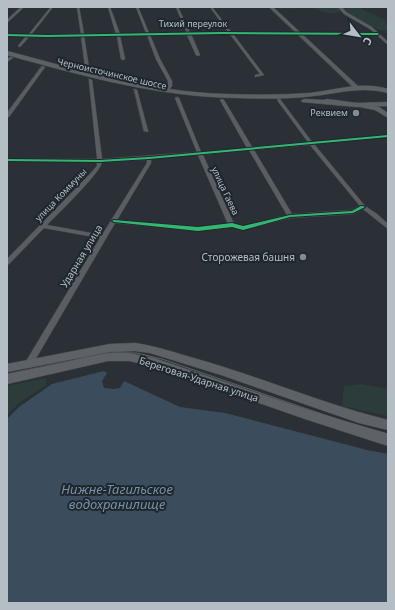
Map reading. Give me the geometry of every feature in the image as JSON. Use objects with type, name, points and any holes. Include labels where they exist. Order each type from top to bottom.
[{"type":"main road","name":"Черноисточинское шоссе","points":[[7,53],[136,90],[176,98],[279,100],[357,105],[388,105]]},
{"type":"main road","name":"Черноисточинское шоссе","points":[[8,59],[89,77],[167,91],[200,95],[250,97],[304,95],[357,88],[387,91]]},
{"type":"main road","points":[[326,92],[322,94],[322,98],[333,103]]},
{"type":"main road","points":[[357,105],[377,108],[388,115]]},
{"type":"main road","points":[[388,105],[384,107],[384,109],[388,115]]},
{"type":"main road","name":"Береговая-Ударная улица","points":[[7,368],[110,348],[135,347],[150,349],[224,371],[359,418],[388,425]]},
{"type":"main road","name":"Береговая-Ударная улица","points":[[7,379],[108,357],[119,356],[136,358],[154,362],[305,414],[388,440]]},
{"type":"street","points":[[7,22],[23,7]]},
{"type":"street","points":[[20,46],[30,36],[52,7]]},
{"type":"street","points":[[78,7],[100,161]]},
{"type":"street","points":[[109,7],[118,34],[123,59]]},
{"type":"street","points":[[137,7],[165,74],[170,81],[170,86],[167,91]]},
{"type":"street","points":[[177,7],[198,55]]},
{"type":"street","points":[[211,7],[262,75],[256,76]]},
{"type":"street","points":[[271,7],[357,88]]},
{"type":"street","points":[[340,7],[345,13],[367,25],[388,44]]},
{"type":"street","name":"Тихий переулок","points":[[7,35],[30,36],[147,33],[378,34]]},
{"type":"street","points":[[7,116],[43,67]]},
{"type":"street","points":[[136,90],[146,131]]},
{"type":"street","name":"улица Гаева","points":[[176,98],[232,225]]},
{"type":"street","points":[[222,100],[290,216]]},
{"type":"street","points":[[279,100],[311,143],[363,207],[375,215],[388,227]]},
{"type":"street","points":[[7,160],[100,161],[149,158],[251,150],[388,136]]},
{"type":"street","name":"Ударная улица","points":[[28,365],[149,163],[149,158]]},
{"type":"street","name":"улица Коммуны","points":[[7,263],[92,175],[99,166],[100,161]]},
{"type":"street","points":[[114,221],[198,229],[232,225],[243,228],[290,216],[353,212],[363,207]]},
{"type":"street","points":[[42,226],[104,237]]},
{"type":"shaded area","points":[[277,7],[338,7],[340,12],[330,14],[313,8],[279,9]]},
{"type":"shaded area","points":[[343,7],[364,7],[361,9],[386,20],[385,23],[388,23],[388,31],[379,30],[346,12]]},
{"type":"shaded area","points":[[46,378],[46,385],[19,403],[7,415],[7,386]]},
{"type":"shaded area","points":[[361,384],[388,389],[388,416],[342,406],[344,386]]},
{"type":"water","name":"Нижне-Тагильское водохранилище","points":[[104,371],[107,373],[102,381],[104,388],[120,388],[124,381],[180,407],[225,413],[367,450],[388,454],[388,603],[7,603],[7,419],[19,407],[52,384]]},
{"type":"tram line","points":[[7,375],[38,370],[84,358],[113,353],[137,353],[162,359],[345,422],[388,434]]},
{"type":"cycle path","points":[[7,35],[47,36],[221,33],[378,34]]},
{"type":"cycle path","points":[[7,160],[100,161],[149,158],[388,136]]},
{"type":"cycle path","points":[[114,221],[198,229],[232,225],[243,228],[290,216],[353,212],[363,207]]},
{"type":"place","name":"Реквием","points":[[356,113]]},
{"type":"place","name":"Сторожевая башня","points":[[303,257]]}]
